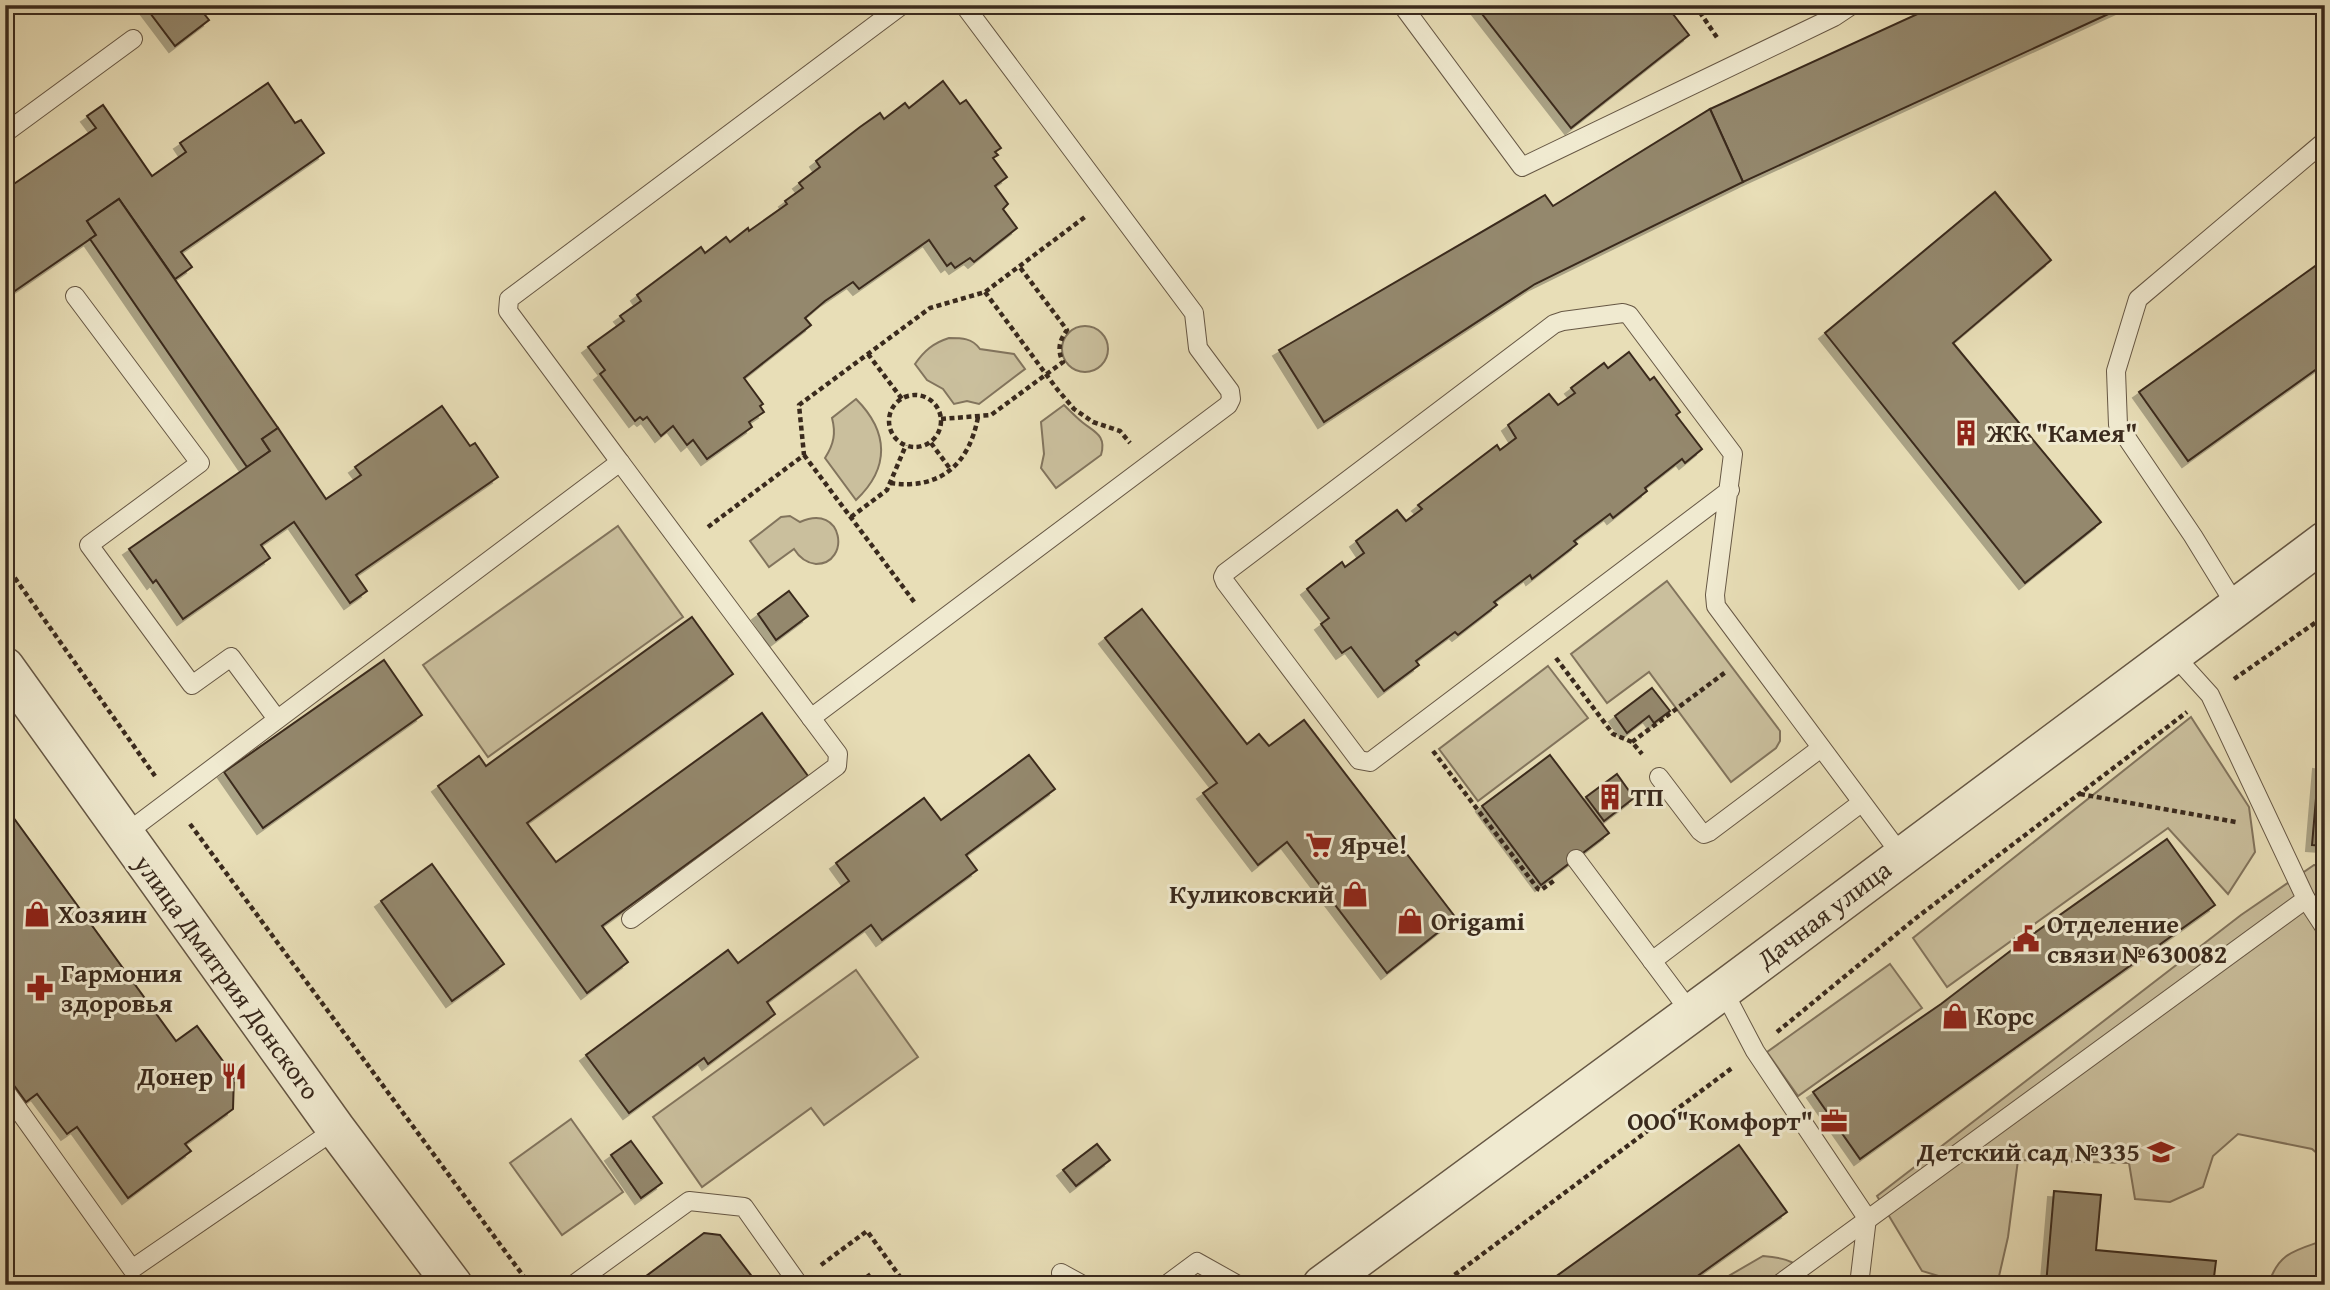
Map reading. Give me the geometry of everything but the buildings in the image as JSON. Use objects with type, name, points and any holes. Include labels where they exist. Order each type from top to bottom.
[{"type":"street","name":"Дачная улица","points":[[1322,1285],[2325,541]]},
{"type":"street","name":"улица Дмитрия Донского","points":[[5,667],[336,1129],[453,1285]]},
{"type":"lane","points":[[631,919],[837,766],[838,754],[508,311],[509,299],[902,5]]},
{"type":"lane","points":[[811,718],[1228,405],[1231,399],[1230,391],[1198,348],[1194,313],[964,5]]},
{"type":"lane","points":[[1402,5],[1522,167],[1834,17],[1852,5]]},
{"type":"lane","points":[[5,133],[133,39]]},
{"type":"lane","points":[[2236,606],[2193,536],[2118,425],[2116,372],[2138,299],[2325,141]]},
{"type":"lane","points":[[75,296],[200,463],[89,545],[192,685],[231,657],[277,719]]},
{"type":"lane","points":[[1730,489],[1370,762],[1359,760],[1223,577],[1558,322],[1623,313],[1633,318],[1731,448],[1734,460],[1730,489],[1715,595],[1716,606],[1749,654],[1902,856]]},
{"type":"lane","points":[[125,834],[621,462]]},
{"type":"lane","points":[[2172,653],[2210,695],[2306,899],[2325,928]]},
{"type":"lane","points":[[1659,777],[1704,834],[1821,748]]},
{"type":"lane","points":[[1652,961],[1861,803]]},
{"type":"lane","points":[[1577,861],[1691,1013]]},
{"type":"lane","points":[[1778,1285],[2306,899],[2325,900]]},
{"type":"lane","points":[[1723,990],[1755,1051],[1867,1218],[1859,1285]]},
{"type":"lane","points":[[5,1091],[132,1269],[336,1129]]},
{"type":"lane","points":[[573,1285],[690,1201],[744,1207],[797,1282]]},
{"type":"lane","points":[[1166,1285],[1197,1262],[1238,1285]]},
{"type":"lane","points":[[1061,1273],[1083,1285]]},
{"type":"path","points":[[1695,5],[1735,65]]},
{"type":"path","points":[[894,573],[804,455],[799,405],[930,307],[985,292],[1089,214]]},
{"type":"path","points":[[941,419],[991,415],[1063,362],[1059,354],[1061,340],[1067,330],[1019,266]]},
{"type":"path","points":[[985,292],[1074,409],[1093,422],[1105,426]]},
{"type":"path","points":[[868,354],[902,399]]},
{"type":"path","points":[[911,395],[932,401],[940,411],[941,419],[938,434],[931,443],[920,447],[905,445],[891,432],[889,420],[892,409],[902,399],[911,395]]},
{"type":"path","points":[[890,483],[923,484],[951,470],[966,454],[975,436],[978,417]]},
{"type":"path","points":[[931,443],[951,470]]},
{"type":"path","points":[[851,517],[884,492],[905,445]]},
{"type":"path","points":[[683,546],[804,455]]},
{"type":"path","points":[[5,564],[157,779]]},
{"type":"path","points":[[1441,1285],[1755,1051],[1916,918],[2079,793],[2210,695],[2325,616]]},
{"type":"path","points":[[1539,635],[1613,734],[1632,742],[1659,777]]},
{"type":"path","points":[[1632,742],[1749,654]]},
{"type":"path","points":[[1415,727],[1539,890],[1577,861]]},
{"type":"path","points":[[2079,793],[2271,828]]},
{"type":"path","points":[[182,813],[530,1285]]},
{"type":"path","points":[[797,1282],[867,1231],[906,1285]]},
{"type":"shaded area","points":[[1085,326],[1101,333],[1108,349],[1101,365],[1085,372],[1069,365],[1062,349],[1069,333]]},
{"type":"shaded area","points":[[949,338],[970,341],[980,349],[1014,354],[1025,369],[979,404],[967,401],[954,404],[943,389],[927,380],[915,364],[929,348]]},
{"type":"shaded area","points":[[856,399],[875,424],[881,450],[875,475],[856,500],[825,458],[833,438],[832,418]]},
{"type":"shaded area","points":[[1064,405],[1101,438],[1102,448],[1101,455],[1056,488],[1041,468],[1044,454],[1041,422]]},
{"type":"shaded area","points":[[790,516],[800,522],[815,518],[826,520],[834,526],[838,545],[834,555],[827,561],[816,564],[803,559],[794,549],[769,567],[750,541],[781,517]]},
{"type":"shaded area","points":[[618,526],[683,617],[488,757],[423,665]]},
{"type":"shaded area","points":[[1667,581],[1780,731],[1780,741],[1776,748],[1731,782],[1649,672],[1607,703],[1571,654]]},
{"type":"shaded area","points":[[1548,666],[1588,718],[1478,801],[1439,749]]},
{"type":"shaded area","points":[[2191,717],[2249,807],[2255,852],[2228,894],[2168,828],[1947,987],[1913,938]]},
{"type":"shaded area","points":[[2314,865],[2325,866],[2325,1160],[2312,1149],[2238,1134],[2213,1156],[2203,1187],[2170,1202],[2135,1199],[2129,1163],[2018,1160],[2008,1237],[1997,1285],[1968,1285],[1922,1271],[1877,1196],[2241,915]]},
{"type":"shaded area","points":[[1890,964],[1922,1008],[1798,1096],[1767,1052]]},
{"type":"shaded area","points":[[856,970],[918,1057],[824,1125],[811,1108],[702,1187],[653,1117]]},
{"type":"shaded area","points":[[571,1119],[623,1192],[562,1235],[510,1163]]},
{"type":"shaded area","points":[[2325,1240],[2325,1285],[2268,1285],[2277,1266],[2289,1254]]},
{"type":"shaded area","points":[[1763,1256],[1792,1262],[1802,1271],[1810,1285],[1713,1285]]},
{"type":"place","name":"ЖК \"Камея\"","points":[[1966,433]]},
{"type":"place","name":"ТП","points":[[1610,797]]},
{"type":"place","name":"Ярче!","points":[[1319,845]]},
{"type":"place","name":"Куликовский","points":[[1355,894]]},
{"type":"place","name":"Хозяин","points":[[37,914]]},
{"type":"place","name":"Origami","points":[[1410,921]]},
{"type":"place","name":"Отделение связи №630082","points":[[2026,939]]},
{"type":"place","name":"Гармония здоровья","points":[[40,988]]},
{"type":"place","name":"Корс","points":[[1955,1016]]},
{"type":"place","name":"Донер","points":[[234,1076]]},
{"type":"place","name":"ООО\"Комфорт\"","points":[[1834,1121]]},
{"type":"place","name":"Детский сад №335","points":[[2161,1152]]}]
